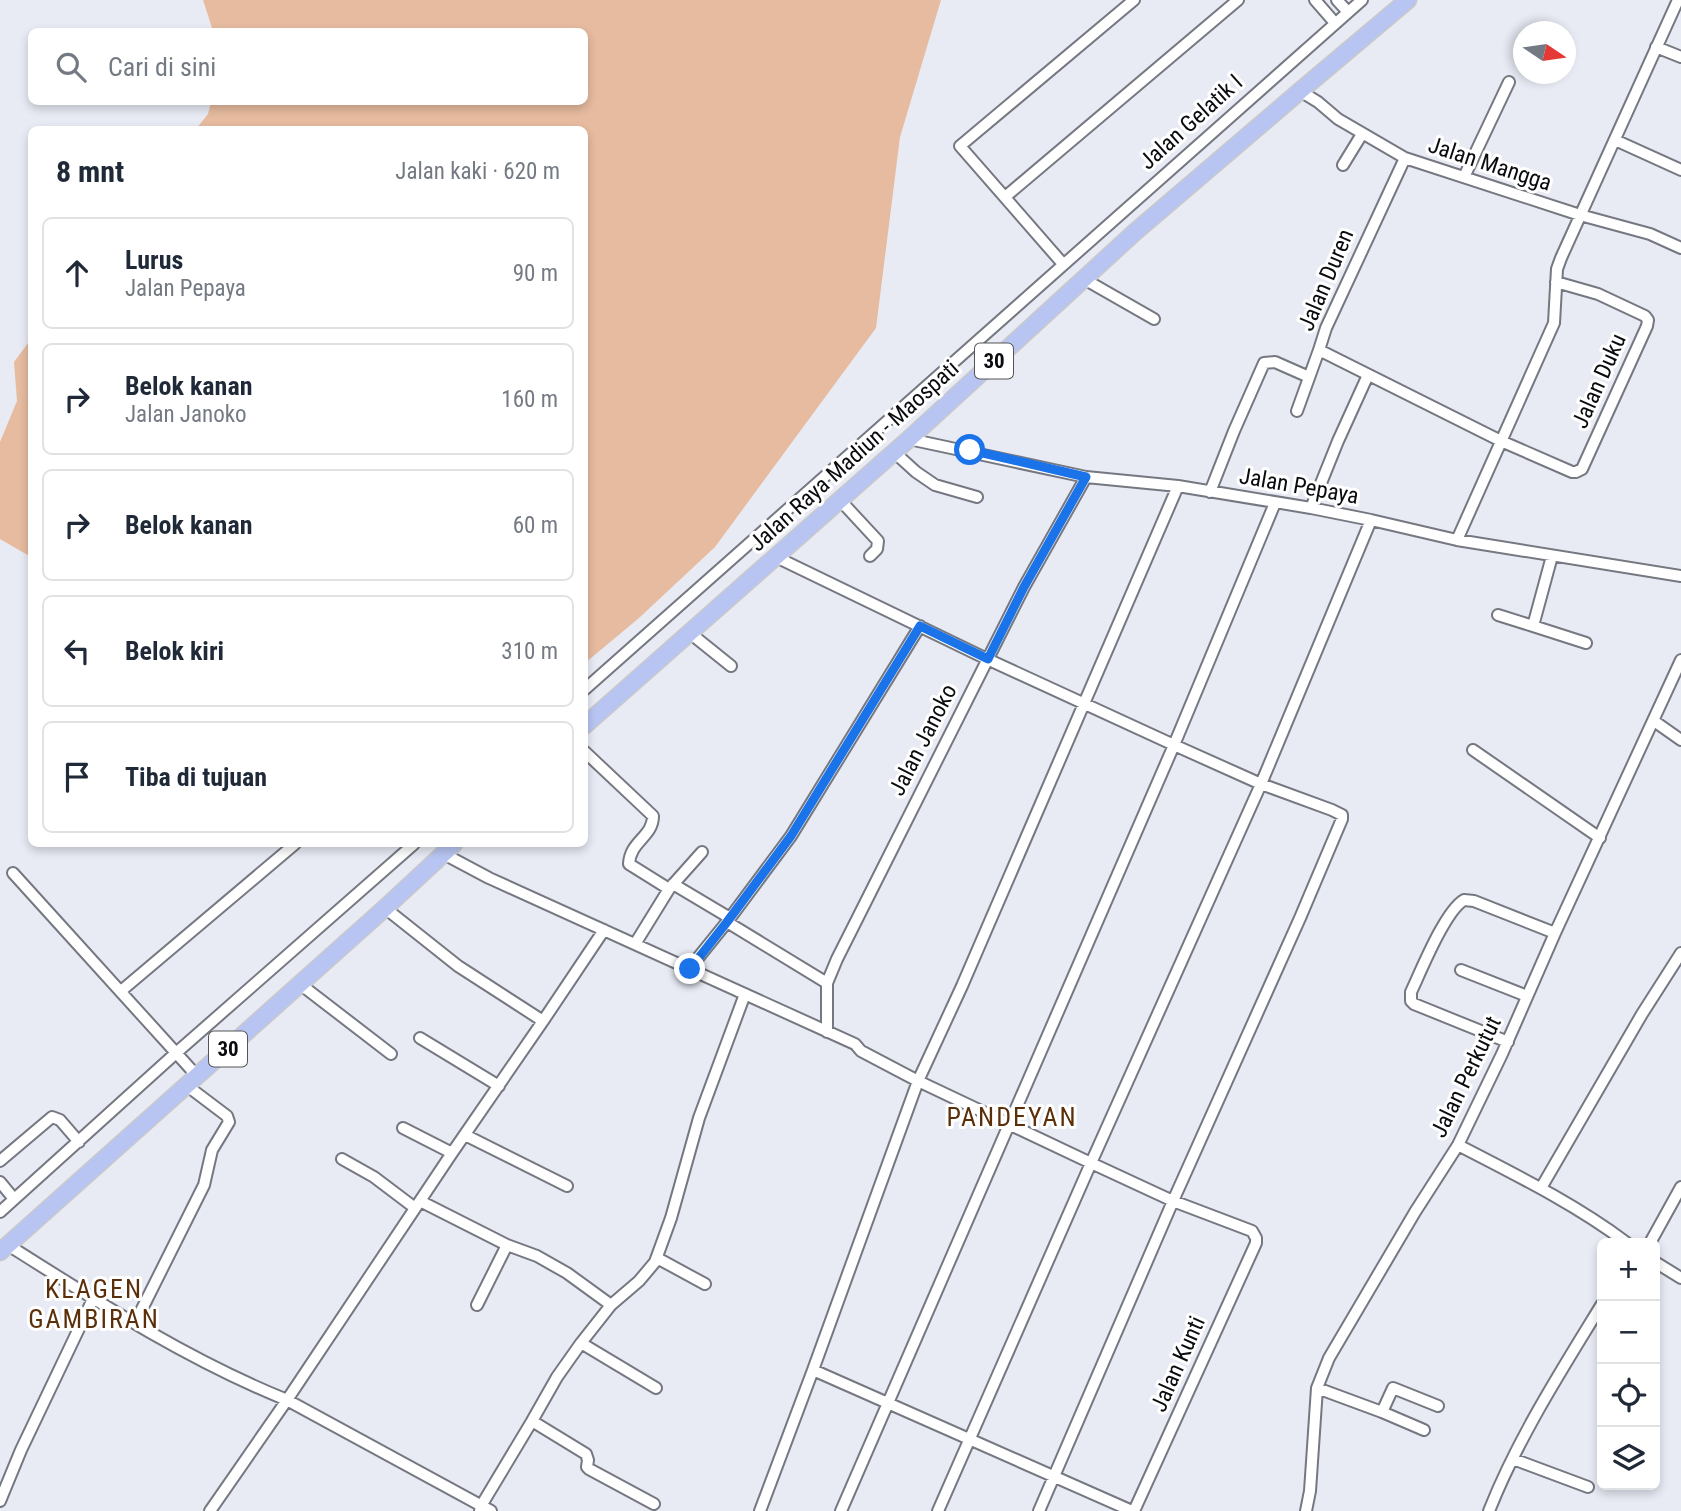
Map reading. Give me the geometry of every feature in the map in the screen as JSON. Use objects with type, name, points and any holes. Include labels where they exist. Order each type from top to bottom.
[{"type":"highway","name":"Jalan Raya Madiun - Maospati","points":[[588,722],[841,500],[1135,232],[1408,0]]},
{"type":"highway","name":"30","points":[[3,1245],[300,985],[448,848]]},
{"type":"street","points":[[1063,264],[960,146],[1134,0]]},
{"type":"street","points":[[1005,197],[1238,0]]},
{"type":"street","points":[[1315,0],[1335,23]]},
{"type":"street","points":[[1337,0],[1348,12]]},
{"type":"street","name":"Jalan Gelatik I","points":[[588,686],[1362,0]]},
{"type":"street","points":[[1457,540],[1554,323],[1557,269],[1561,258],[1678,0]]},
{"type":"street","points":[[1656,47],[1681,57]]},
{"type":"street","points":[[1464,177],[1509,82]]},
{"type":"street","name":"Jalan Mangga","points":[[1300,91],[1338,119],[1405,158],[1580,215],[1650,234],[1681,248]]},
{"type":"street","points":[[1343,165],[1362,134]]},
{"type":"street","points":[[1615,140],[1681,170]]},
{"type":"street","name":"Jalan Duren","points":[[1405,158],[1326,328],[1320,350],[1501,441]]},
{"type":"street","points":[[1084,279],[1153,319]]},
{"type":"street","name":"Jalan Duku","points":[[1501,441],[1572,472],[1579,472],[1647,326],[1648,320],[1645,316],[1598,294],[1556,282]]},
{"type":"street","points":[[1297,411],[1320,350]]},
{"type":"street","points":[[1210,492],[1264,363],[1275,362],[1309,377]]},
{"type":"street","points":[[1311,508],[1368,375]]},
{"type":"street","name":"Jalan Pepaya","points":[[909,439],[1086,477],[1178,486],[1311,508],[1457,540],[1681,576]]},
{"type":"street","points":[[894,452],[935,485],[977,497]]},
{"type":"street","name":"Jalan Janoko","points":[[827,1032],[827,983],[835,963],[1024,587],[1086,477]]},
{"type":"street","points":[[760,1511],[918,1081],[962,986],[1178,486]]},
{"type":"street","points":[[841,500],[878,541],[877,549],[870,556]]},
{"type":"street","points":[[841,1511],[1174,745],[1275,503]]},
{"type":"street","points":[[938,1511],[1261,784],[1371,520]]},
{"type":"street","points":[[1533,626],[1552,556]]},
{"type":"street","points":[[776,557],[1174,745],[1261,784],[1339,813],[1342,819],[1039,1511]]},
{"type":"street","points":[[1498,615],[1586,643]]},
{"type":"street","points":[[690,969],[791,836],[920,626]]},
{"type":"street","points":[[690,633],[731,666]]},
{"type":"street","name":"Jalan Perkutut","points":[[1306,1511],[1310,1492],[1317,1388],[1329,1358],[1458,1145],[1508,1042],[1555,933],[1681,660]]},
{"type":"street","points":[[1654,721],[1681,740]]},
{"type":"street","points":[[1473,750],[1600,838]]},
{"type":"street","points":[[588,755],[653,816],[653,825],[630,854],[629,864],[729,920],[827,983]]},
{"type":"street","points":[[121,991],[291,847]]},
{"type":"street","points":[[0,1212],[411,847]]},
{"type":"street","points":[[448,848],[489,878],[827,1032],[918,1081],[1173,1200]]},
{"type":"street","points":[[635,944],[671,886],[702,852]]},
{"type":"street","points":[[13,873],[176,1053],[191,1081],[227,1116],[229,1122],[212,1150],[204,1185],[135,1323]]},
{"type":"street","points":[[1508,1042],[1414,1004],[1411,1001],[1411,992],[1446,922],[1461,902],[1470,900],[1555,933]]},
{"type":"street","points":[[385,908],[458,967],[543,1021]]},
{"type":"street","points":[[210,1511],[604,930]]},
{"type":"street","points":[[1541,1188],[1642,1014],[1681,953]]},
{"type":"street","points":[[1461,970],[1527,996]]},
{"type":"street","points":[[300,985],[391,1054]]},
{"type":"street","points":[[3,1245],[206,1363],[286,1400],[484,1509],[557,1377],[580,1343],[611,1305],[648,1272],[657,1258],[699,1118],[746,994]]},
{"type":"street","points":[[420,1038],[499,1086]]},
{"type":"street","points":[[0,1161],[52,1117],[60,1120],[79,1142]]},
{"type":"street","points":[[402,1128],[452,1153]]},
{"type":"street","points":[[465,1135],[568,1186]]},
{"type":"street","points":[[1458,1145],[1541,1188],[1620,1238]]},
{"type":"street","points":[[342,1159],[417,1204],[537,1256],[567,1272],[611,1305]]},
{"type":"street","points":[[0,1182],[14,1199]]},
{"type":"street","points":[[1653,1238],[1681,1187]]},
{"type":"street","name":"Jalan Kunti","points":[[1133,1511],[1256,1243],[1252,1231],[1173,1200]]},
{"type":"street","points":[[477,1306],[507,1245]]},
{"type":"street","points":[[657,1258],[705,1284]]},
{"type":"street","points":[[1660,1265],[1681,1278]]},
{"type":"street","points":[[0,1501],[21,1450],[93,1299]]},
{"type":"street","points":[[1489,1511],[1546,1394],[1597,1312]]},
{"type":"street","points":[[580,1343],[656,1388]]},
{"type":"street","points":[[813,1370],[1133,1511]]},
{"type":"street","points":[[1317,1388],[1424,1430]]},
{"type":"street","points":[[1382,1412],[1393,1388],[1438,1406]]},
{"type":"street","points":[[533,1421],[586,1454],[589,1469],[654,1504]]},
{"type":"street","points":[[1513,1459],[1588,1487]]},
{"type":"shaded area","points":[[203,0],[941,0],[900,137],[876,328],[715,547],[639,618],[588,660],[588,126],[198,126],[208,114],[210,105],[588,105],[588,28],[212,28]]},
{"type":"shaded area","points":[[28,343],[28,555],[0,539],[0,442],[17,401],[14,362]]},
{"type":"district","name":"PANDEYAN","points":[[1012,1117]]},
{"type":"district","name":"KLAGEN GAMBIRAN","points":[[94,1304]]},
{"type":"route","points":[[690,969],[791,836],[920,626],[988,659],[1024,587],[1086,477],[970,450]]}]
